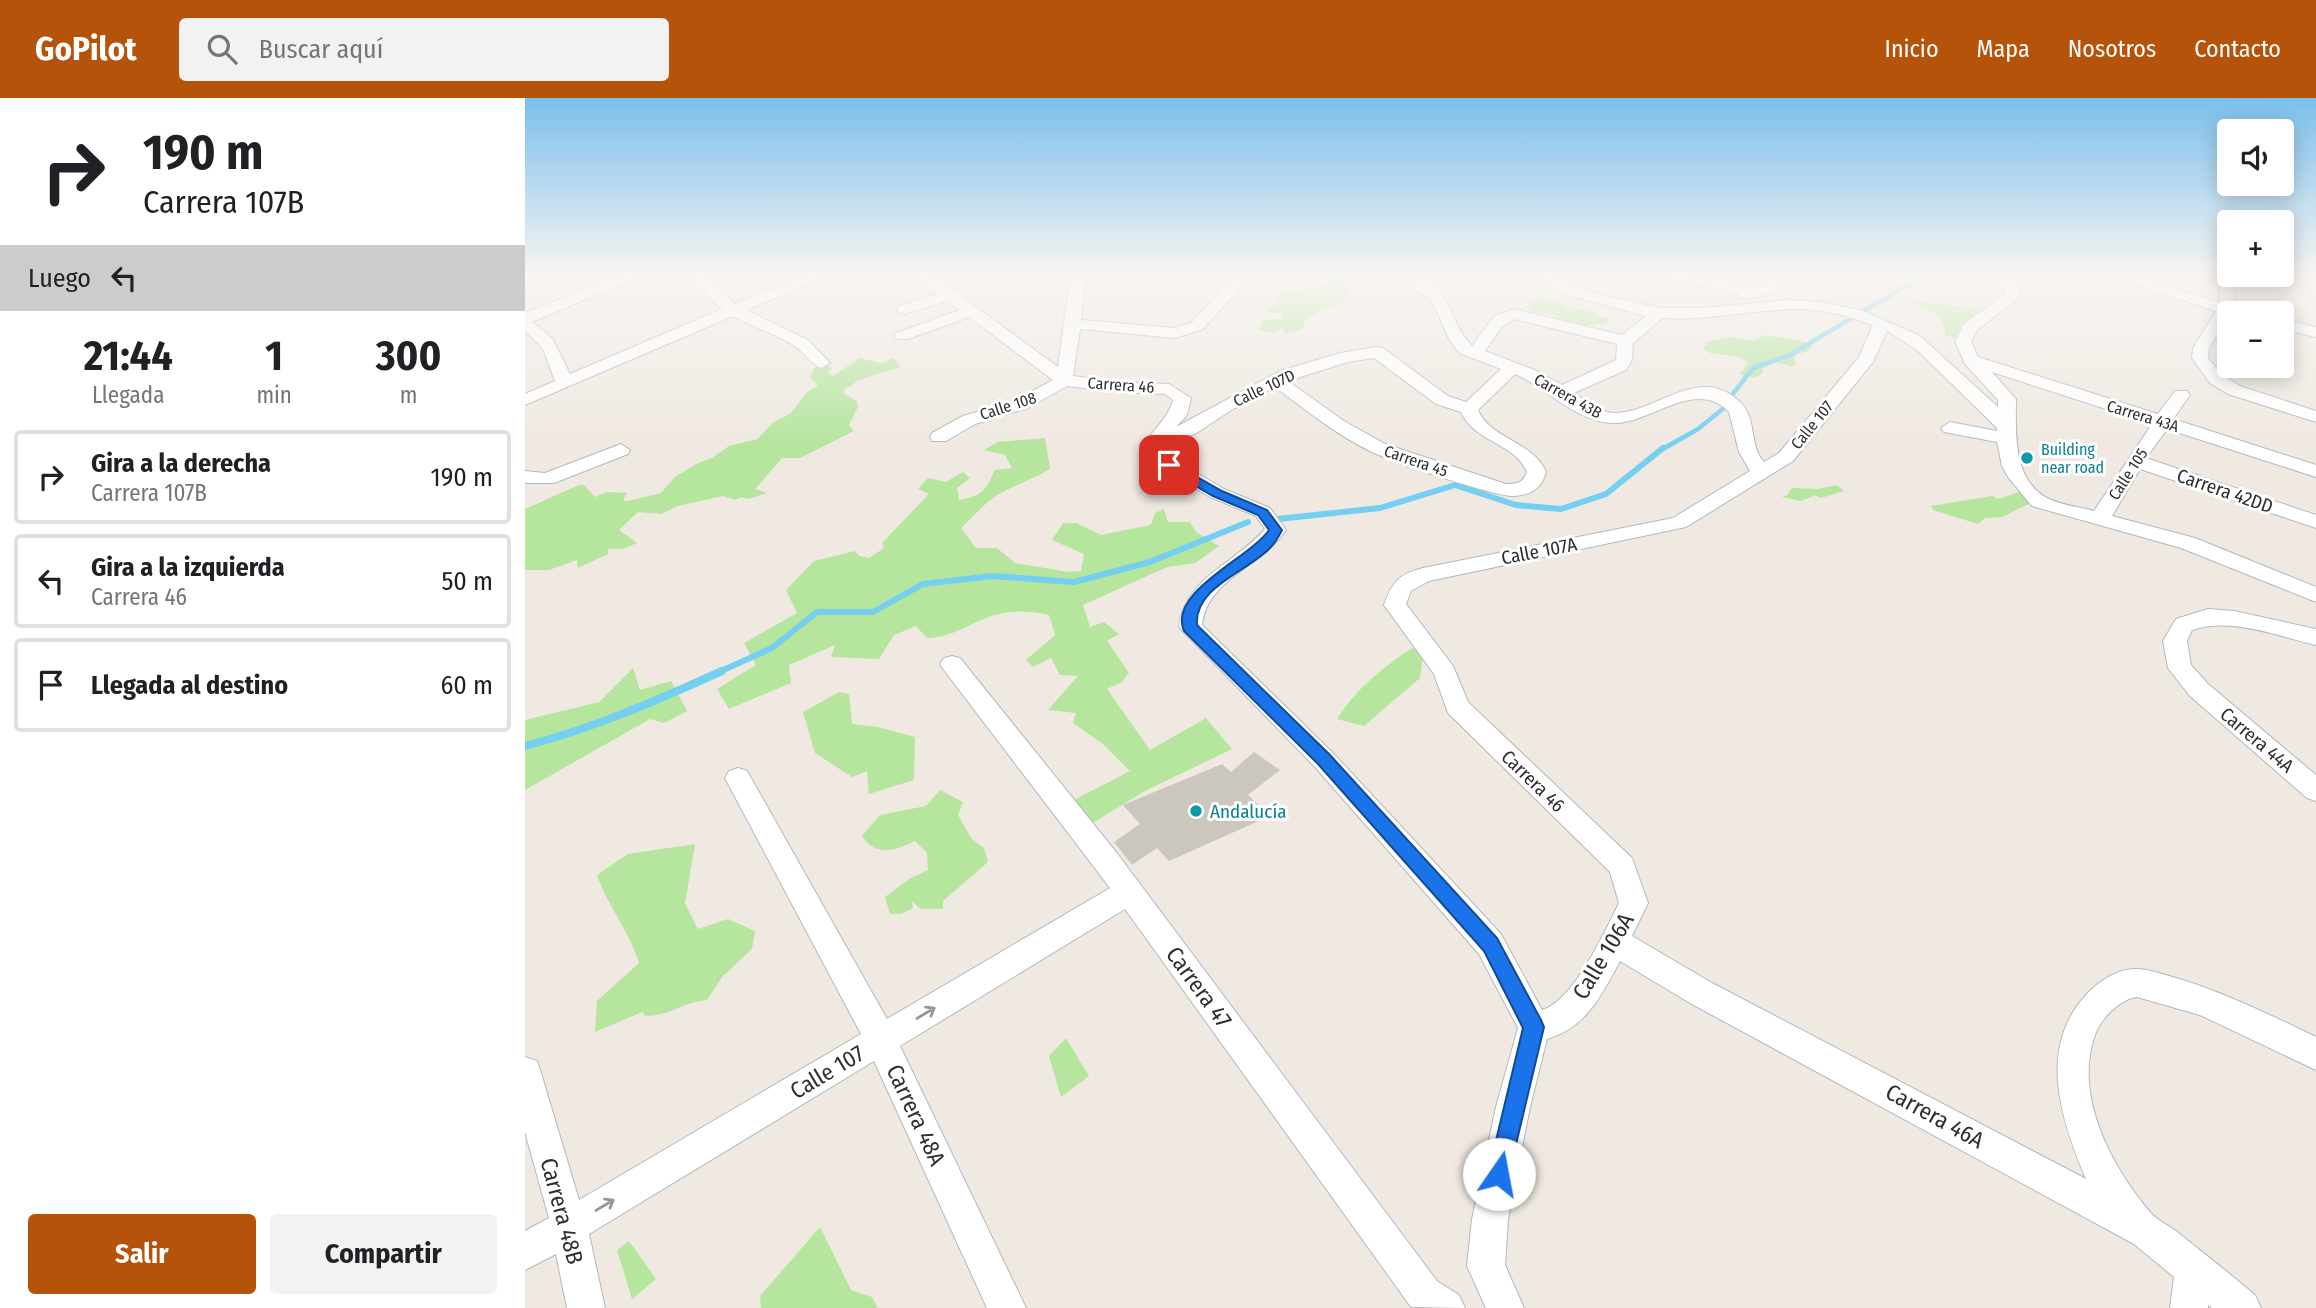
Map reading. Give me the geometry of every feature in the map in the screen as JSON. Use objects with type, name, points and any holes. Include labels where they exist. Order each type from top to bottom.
[{"type":"street","points":[[534,329],[555,353],[564,383]]},
{"type":"street","points":[[525,400],[688,329]]},
{"type":"street","points":[[779,329],[792,335],[814,352],[822,363]]},
{"type":"street","points":[[902,336],[920,329]]},
{"type":"street","name":"Carrera 46","points":[[997,329],[1064,380],[1118,387],[1168,389],[1182,398],[1178,415],[1156,437]]},
{"type":"street","points":[[1064,380],[1072,329]]},
{"type":"street","points":[[1135,329],[1175,333],[1186,329]]},
{"type":"street","name":"Carrera 43B","points":[[1452,329],[1457,341],[1465,349],[1511,367],[1562,392],[1597,415],[1608,418],[1635,415],[1689,393],[1715,396],[1730,402],[1739,411],[1750,458],[1762,471]]},
{"type":"street","points":[[1474,353],[1484,345],[1490,329]]},
{"type":"street","points":[[1578,329],[1625,341]]},
{"type":"street","points":[[1562,392],[1620,366],[1624,360],[1625,341],[1639,329]]},
{"type":"street","name":"Calle 107","points":[[1679,523],[1786,457],[1867,358],[1880,329]]},
{"type":"street","points":[[1894,329],[1913,338],[1977,395],[2006,433]]},
{"type":"street","points":[[1969,329],[1963,341],[1971,360],[2007,399],[2007,457],[2021,485],[2039,502],[2188,543],[2316,595]]},
{"type":"street","points":[[2216,329],[2201,348],[2200,358],[2216,379],[2257,400],[2316,417]]},
{"type":"street","name":"Calle 107D","points":[[1156,437],[1188,430],[1227,405],[1276,380],[1346,356],[1377,352],[1442,400],[1469,409]]},
{"type":"street","name":"Carrera 43A","points":[[1971,360],[2316,471]]},
{"type":"street","points":[[1469,409],[1511,367]]},
{"type":"street","name":"Calle 108","points":[[939,438],[968,420],[1022,404],[1044,394],[1064,380]]},
{"type":"street","name":"Carrera 45","points":[[1276,380],[1338,425],[1378,448],[1504,490],[1521,490],[1532,483],[1537,475],[1535,466],[1520,451],[1478,425],[1469,409]]},
{"type":"street","name":"Calle 105","points":[[2100,518],[2135,461],[2181,396]]},
{"type":"street","points":[[1950,428],[2006,433]]},
{"type":"street","points":[[1156,437],[1149,453],[1217,493],[1263,512],[1276,530],[1265,545],[1198,596],[1189,614],[1190,627],[1324,760],[1490,944],[1534,1027],[1513,1107],[1490,1219],[1486,1266],[1504,1308]]},
{"type":"street","points":[[525,477],[547,479],[621,450]]},
{"type":"street","name":"Carrera 42DD","points":[[2135,461],[2316,522]]},
{"type":"street","name":"Calle 107A","points":[[1401,587],[1423,575],[1679,523]]},
{"type":"street","name":"Carrera 46","points":[[1401,587],[1395,605],[1445,672],[1457,707],[1622,866],[1634,903]]},
{"type":"street","name":"Carrera 44A","points":[[2316,637],[2234,619],[2208,617],[2184,625],[2175,641],[2180,668],[2199,690],[2316,790]]},
{"type":"street","name":"Carrera 47","points":[[952,664],[1129,892],[1424,1294],[1446,1308]]},
{"type":"street","name":"Carrera 48A","points":[[738,778],[881,1040],[1007,1308]]},
{"type":"street","name":"Calle 107","points":[[525,1252],[1129,892]]},
{"type":"street","name":"Calle 106A","points":[[1534,1027],[1563,1018],[1615,942],[1634,903]]},
{"type":"street","name":"Carrera 46A","points":[[1615,942],[1701,993],[2147,1231],[2242,1308]]},
{"type":"street","points":[[2147,1231],[2118,1202],[2086,1142],[2073,1083],[2074,1039],[2092,1006],[2119,987],[2138,983],[2207,1002],[2316,1054]]},
{"type":"street","name":"Carrera 48B","points":[[525,1073],[569,1226],[586,1308]]},
{"type":"street","points":[[2189,1308],[2194,1270]]},
{"type":"green space","points":[[1258,329],[1280,329],[1272,333]]},
{"type":"green space","points":[[1283,329],[1301,329],[1300,330],[1285,334]]},
{"type":"green space","points":[[1944,329],[1959,329],[1955,338],[1946,336]]},
{"type":"green space","points":[[1766,335],[1811,343],[1811,347],[1794,357],[1796,364],[1792,367],[1776,362],[1762,369],[1763,373],[1760,375],[1752,377],[1740,374],[1748,363],[1743,359],[1714,354],[1703,349],[1709,341],[1730,337],[1752,341]]},
{"type":"green space","points":[[860,358],[881,363],[894,358],[900,367],[859,380],[844,390],[844,394],[857,401],[858,407],[849,425],[854,431],[800,458],[782,458],[755,489],[767,493],[735,500],[723,496],[678,506],[661,514],[638,512],[619,530],[637,543],[623,549],[608,549],[608,554],[578,568],[577,560],[549,570],[525,570],[525,509],[579,485],[584,485],[595,497],[607,492],[627,493],[623,500],[628,501],[661,493],[675,477],[729,446],[758,439],[771,424],[791,413],[807,392],[818,385],[810,378],[814,368],[834,361],[826,366],[833,368],[827,372],[833,376]]},
{"type":"green space","points":[[1045,438],[1050,469],[994,497],[961,528],[976,548],[997,548],[1015,563],[1069,572],[1081,571],[1084,554],[1052,540],[1063,523],[1076,523],[1101,535],[1151,525],[1155,513],[1164,509],[1168,522],[1190,522],[1196,532],[1219,546],[1195,563],[1167,567],[1083,605],[1090,627],[1104,622],[1119,634],[1107,641],[1129,673],[1122,682],[1107,689],[1150,750],[1206,718],[1232,749],[1145,791],[1091,824],[1072,801],[1130,771],[1103,744],[1073,723],[1076,713],[1048,710],[1078,676],[1060,675],[1051,658],[1033,667],[1026,660],[1055,635],[1049,615],[1029,612],[994,615],[937,637],[927,638],[916,626],[894,635],[879,659],[831,657],[835,645],[789,665],[791,683],[729,709],[717,689],[756,665],[744,643],[797,613],[786,590],[814,561],[855,551],[859,556],[869,558],[884,548],[882,543],[929,494],[918,489],[928,478],[946,482],[963,472],[970,478],[957,488],[959,500],[972,497],[982,492],[994,470],[1012,468],[1005,455],[984,450],[998,442]]},
{"type":"green space","points":[[1837,485],[1844,491],[1821,498],[1815,495],[1801,501],[1782,497],[1792,488],[1817,489]]},
{"type":"green space","points":[[2019,492],[2033,502],[2002,517],[1985,518],[1978,524],[1933,510],[1931,506],[1992,496],[1998,499]]},
{"type":"green space","points":[[1412,648],[1423,655],[1420,678],[1364,726],[1337,719],[1371,679]]},
{"type":"green space","points":[[633,668],[640,690],[671,681],[687,711],[664,723],[650,719],[525,790],[525,720],[599,702]]},
{"type":"green space","points":[[839,692],[849,694],[852,724],[878,727],[915,737],[914,780],[869,794],[867,771],[852,777],[815,753],[803,712]]},
{"type":"green space","points":[[940,790],[963,802],[958,815],[971,838],[984,848],[988,862],[943,901],[943,909],[921,909],[912,901],[913,908],[901,914],[890,914],[885,897],[909,879],[928,870],[927,853],[915,841],[886,850],[873,847],[862,836],[880,815],[926,806]]},
{"type":"green space","points":[[695,844],[685,903],[698,929],[728,919],[755,931],[752,949],[723,976],[707,1000],[655,1015],[645,1016],[642,1012],[595,1032],[597,1001],[639,963],[597,875],[628,854]]},
{"type":"green space","points":[[1066,1038],[1089,1076],[1061,1097],[1049,1056]]},
{"type":"green space","points":[[820,1227],[851,1290],[872,1297],[878,1308],[761,1308],[760,1296]]},
{"type":"green space","points":[[629,1241],[656,1279],[632,1299],[617,1250]]},
{"type":"building","name":"Andalucía","points":[[1254,752],[1280,770],[1248,795],[1270,816],[1169,861],[1157,848],[1132,865],[1114,842],[1140,824],[1123,805],[1222,764],[1231,772]]},
{"type":"waterway","points":[[1729,399],[1753,368],[1788,356],[1833,329]]},
{"type":"waterway","points":[[1661,450],[1698,429],[1724,408]]},
{"type":"waterway","points":[[1278,519],[1380,508],[1455,485],[1516,505],[1561,509],[1606,494],[1663,448]]},
{"type":"waterway","points":[[719,672],[772,648],[817,612],[873,612],[923,584],[993,576],[1074,582],[1150,562],[1248,522]]},
{"type":"waterway","points":[[525,746],[601,722],[722,671]]},
{"type":"place","name":"Building near road","points":[[2027,458]]},
{"type":"place","name":"Andalucía","points":[[1196,811]]},
{"type":"route","points":[[1169,465],[1217,493],[1263,512],[1276,530],[1265,545],[1198,596],[1189,614],[1190,627],[1324,760],[1490,944],[1534,1027],[1499,1174]]}]
